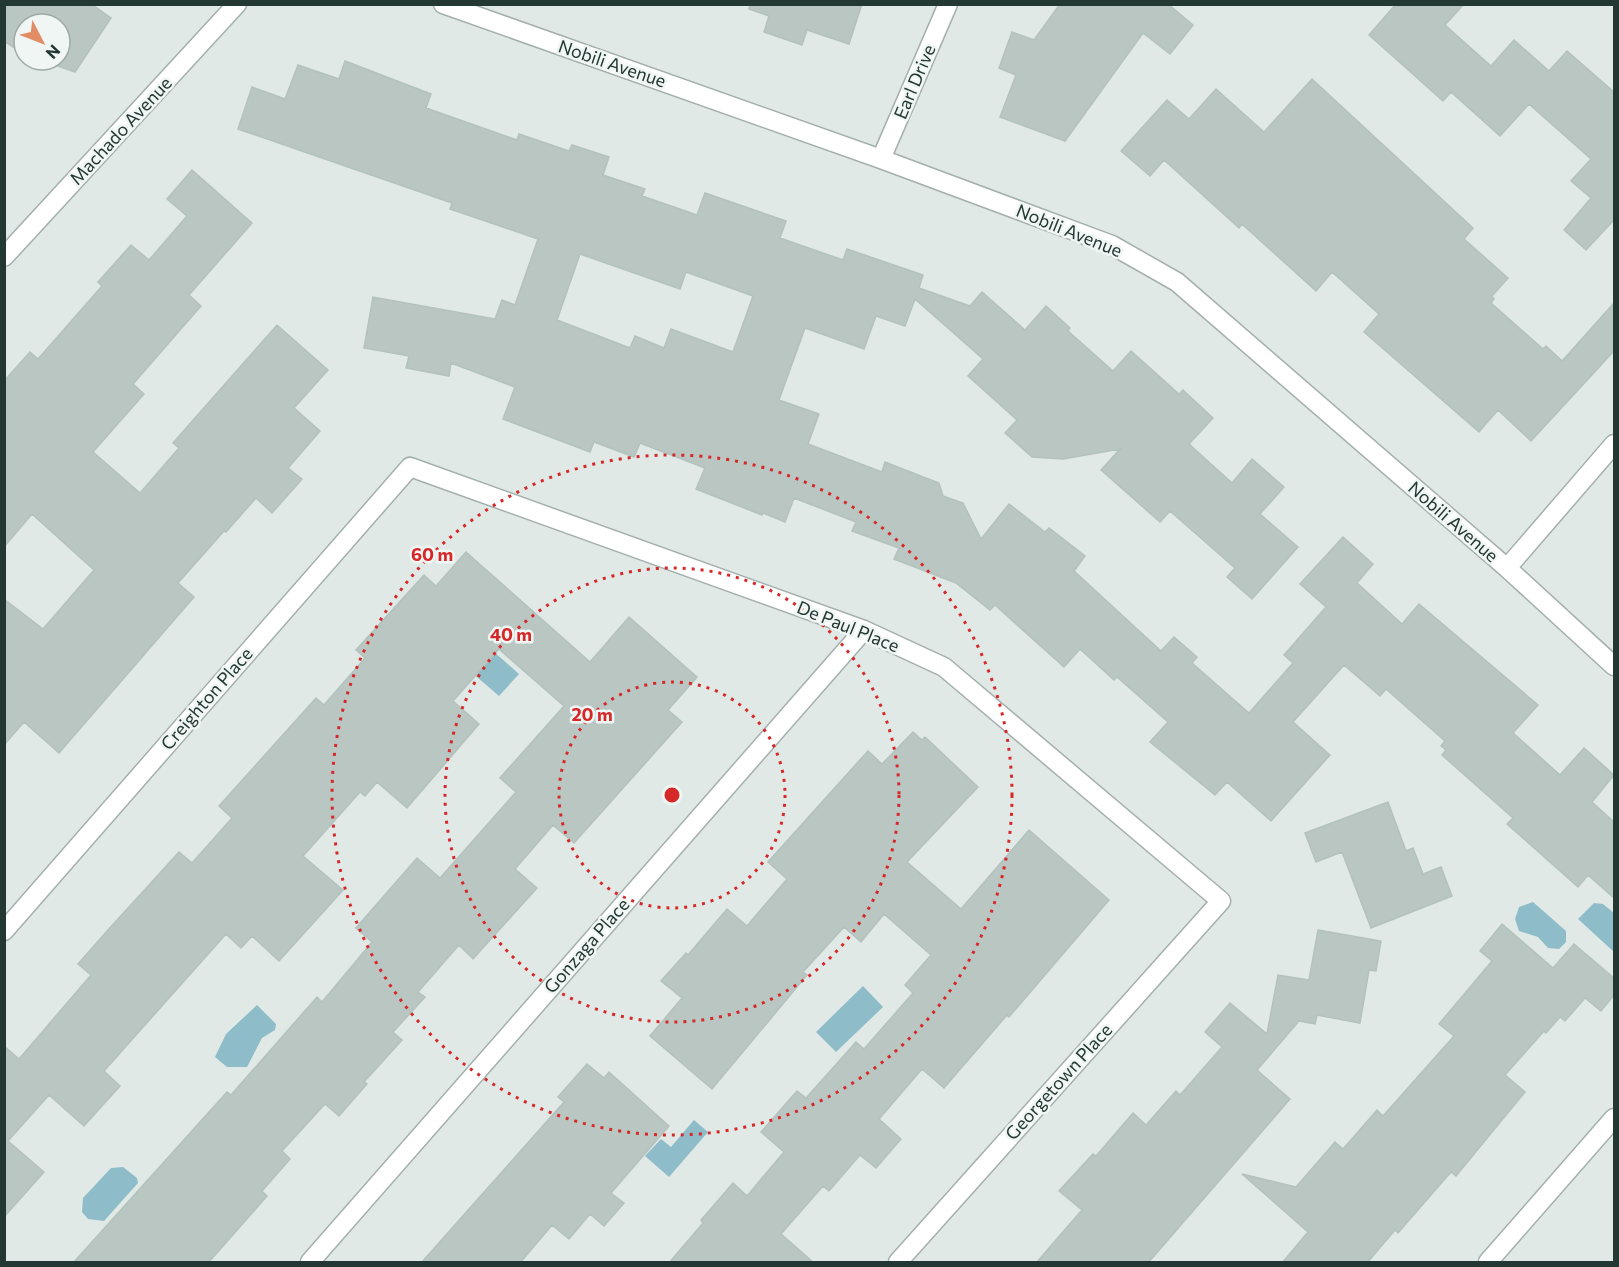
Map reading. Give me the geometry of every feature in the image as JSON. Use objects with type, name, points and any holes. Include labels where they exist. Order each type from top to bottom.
[{"type":"street","name":"Machado Avenue","points":[[4,257],[237,4]]},
{"type":"street","name":"Nobili Avenue","points":[[443,4],[881,159],[1112,245],[1177,282],[1507,568],[1614,666]]},
{"type":"street","name":"Earl Drive","points":[[881,159],[948,4]]},
{"type":"street","points":[[1507,568],[1614,444]]},
{"type":"street","name":"De Paul Place","points":[[410,467],[864,630],[944,668],[1221,901]]},
{"type":"street","name":"Creighton Place","points":[[4,931],[410,467]]},
{"type":"street","name":"Gonzaga Place","points":[[310,1263],[864,630]]},
{"type":"street","name":"Georgetown Place","points":[[898,1263],[1221,901]]},
{"type":"street","points":[[1488,1263],[1614,1118]]},
{"type":"water","points":[[477,637],[519,674],[499,696],[455,658]]},
{"type":"water","points":[[1533,902],[1566,931],[1566,942],[1559,949],[1548,948],[1538,937],[1519,931],[1515,919],[1519,907]]},
{"type":"water","points":[[1594,903],[1603,904],[1614,913],[1614,952],[1578,919]]},
{"type":"water","points":[[863,986],[883,1007],[836,1052],[816,1032]]},
{"type":"water","points":[[257,1005],[276,1024],[275,1030],[262,1038],[247,1067],[227,1067],[215,1057],[226,1034]]},
{"type":"water","points":[[694,1120],[708,1132],[669,1177],[645,1156],[661,1139],[671,1147]]},
{"type":"water","points":[[123,1167],[137,1178],[138,1183],[104,1221],[88,1219],[82,1212],[83,1198],[111,1168]]},
{"type":"building","points":[[4,4],[91,4],[111,18],[75,72],[72,71],[72,12],[12,12],[12,46],[4,41]]},
{"type":"building","points":[[750,4],[862,4],[849,44],[807,30],[802,45],[764,32],[769,16],[749,9]]},
{"type":"building","points":[[1060,4],[1168,4],[1193,25],[1170,54],[1143,33],[1065,141],[1000,117],[1016,75],[999,68],[1012,32],[1034,40]]},
{"type":"building","points":[[1396,4],[1464,4],[1445,25],[1491,66],[1514,40],[1549,71],[1567,51],[1614,92],[1614,220],[1586,250],[1564,230],[1591,198],[1571,181],[1591,159],[1529,104],[1500,136],[1451,92],[1443,101],[1369,35]]},
{"type":"building","points":[[345,61],[431,94],[426,108],[517,140],[519,134],[569,151],[572,145],[609,157],[603,175],[645,189],[642,196],[697,215],[705,193],[786,221],[780,238],[843,260],[847,249],[923,275],[919,288],[970,306],[982,292],[1025,330],[1046,306],[1070,328],[1068,331],[1113,371],[1131,351],[1179,394],[1183,390],[1213,418],[1189,444],[1232,483],[1252,459],[1284,487],[1260,514],[1298,547],[1252,599],[1227,577],[1235,568],[1170,511],[1160,522],[1101,470],[1120,449],[1063,459],[1032,457],[1005,433],[1017,420],[968,376],[983,359],[915,299],[905,326],[876,316],[864,349],[805,328],[779,400],[819,414],[808,444],[882,472],[885,462],[939,483],[943,496],[963,503],[981,539],[1009,504],[1045,532],[1049,528],[1085,556],[1074,571],[1161,651],[1174,637],[1197,657],[1192,663],[1249,713],[1293,663],[1284,655],[1326,607],[1300,584],[1343,537],[1373,564],[1357,583],[1402,624],[1419,604],[1538,705],[1513,733],[1560,775],[1584,748],[1614,775],[1592,802],[1614,822],[1614,898],[1588,875],[1578,887],[1507,824],[1513,818],[1442,755],[1446,750],[1441,746],[1445,741],[1386,689],[1380,696],[1344,665],[1293,722],[1330,755],[1271,821],[1227,782],[1215,795],[1150,742],[1168,722],[1117,677],[1114,680],[1080,649],[1064,667],[995,605],[990,610],[956,583],[894,559],[899,548],[852,531],[856,522],[794,498],[785,522],[763,513],[762,515],[696,489],[705,468],[640,443],[634,457],[594,442],[590,452],[503,419],[515,387],[451,363],[449,376],[406,368],[409,356],[364,348],[373,297],[495,319],[502,300],[515,305],[538,239],[450,209],[452,203],[238,129],[252,87],[285,99],[298,65],[339,79]],"holes":[[[580,254],[680,289],[686,272],[753,296],[733,352],[671,329],[664,348],[635,336],[630,348],[557,320]]]},
{"type":"building","points":[[1312,79],[1473,228],[1464,239],[1508,278],[1492,296],[1494,299],[1491,303],[1543,349],[1546,346],[1562,361],[1614,303],[1614,351],[1531,441],[1498,410],[1479,432],[1364,332],[1379,314],[1332,272],[1316,291],[1242,224],[1239,228],[1164,160],[1150,176],[1121,151],[1167,100],[1189,119],[1216,89],[1264,132]]},
{"type":"building","points":[[192,170],[252,223],[189,295],[201,306],[133,384],[144,394],[93,452],[140,493],[179,448],[173,443],[277,325],[328,370],[294,408],[320,431],[288,468],[302,479],[272,513],[256,498],[226,532],[224,531],[178,583],[194,597],[59,753],[24,722],[4,745],[4,599],[43,629],[94,570],[32,514],[4,547],[4,381],[30,352],[38,359],[102,286],[98,282],[131,245],[149,260],[187,216],[167,199]]},
{"type":"building","points":[[466,552],[590,662],[629,617],[697,677],[668,710],[682,722],[574,843],[553,825],[515,869],[537,888],[473,959],[459,945],[418,992],[425,997],[393,1032],[402,1040],[364,1082],[367,1084],[339,1116],[325,1104],[282,1151],[290,1159],[262,1191],[267,1196],[208,1263],[73,1263],[227,1092],[231,1095],[317,997],[322,1002],[372,942],[356,928],[417,858],[440,878],[516,792],[500,778],[564,706],[499,649],[453,701],[479,724],[407,808],[377,782],[365,796],[360,792],[303,856],[343,890],[279,961],[252,936],[241,948],[226,934],[104,1071],[120,1086],[84,1126],[49,1095],[8,1141],[44,1172],[4,1217],[4,1046],[19,1059],[91,975],[78,964],[179,852],[192,863],[232,818],[219,806],[316,698],[324,705],[365,658],[356,650],[424,575],[436,586]]},
{"type":"building","points":[[913,732],[922,740],[925,737],[978,787],[907,862],[961,909],[1029,830],[1109,900],[1009,1017],[1007,1015],[944,1088],[922,1069],[879,1119],[901,1139],[876,1168],[860,1155],[829,1191],[823,1186],[781,1234],[814,1263],[669,1263],[703,1223],[701,1220],[733,1183],[747,1196],[784,1152],[761,1132],[797,1091],[806,1098],[856,1042],[864,1049],[913,993],[905,985],[931,955],[884,914],[861,942],[844,927],[803,972],[807,975],[712,1089],[650,1036],[682,998],[661,981],[686,953],[688,955],[727,909],[747,926],[787,879],[768,862],[868,751],[882,764]]},
{"type":"building","points":[[1388,802],[1406,851],[1413,848],[1423,874],[1441,867],[1452,896],[1371,928],[1342,852],[1316,862],[1305,833]]},
{"type":"building","points":[[1502,924],[1553,968],[1574,944],[1614,978],[1614,995],[1601,1011],[1585,998],[1565,1021],[1560,1017],[1546,1033],[1544,1031],[1505,1075],[1525,1092],[1456,1176],[1451,1172],[1398,1233],[1395,1230],[1367,1263],[1282,1263],[1308,1232],[1242,1174],[1296,1187],[1335,1142],[1343,1149],[1377,1110],[1383,1116],[1454,1036],[1439,1024],[1492,961],[1480,951]]},
{"type":"building","points":[[1318,930],[1381,941],[1376,971],[1369,970],[1360,1023],[1317,1015],[1315,1024],[1299,1021],[1257,1070],[1290,1099],[1148,1263],[1036,1263],[1082,1210],[1059,1191],[1093,1154],[1096,1156],[1133,1113],[1146,1125],[1176,1091],[1180,1095],[1222,1047],[1205,1032],[1230,1003],[1267,1034],[1278,975],[1309,980]]},
{"type":"building","points":[[587,1064],[604,1078],[609,1072],[669,1126],[611,1193],[624,1203],[604,1226],[590,1214],[569,1239],[552,1225],[520,1263],[421,1263],[564,1102],[558,1097]]}]
